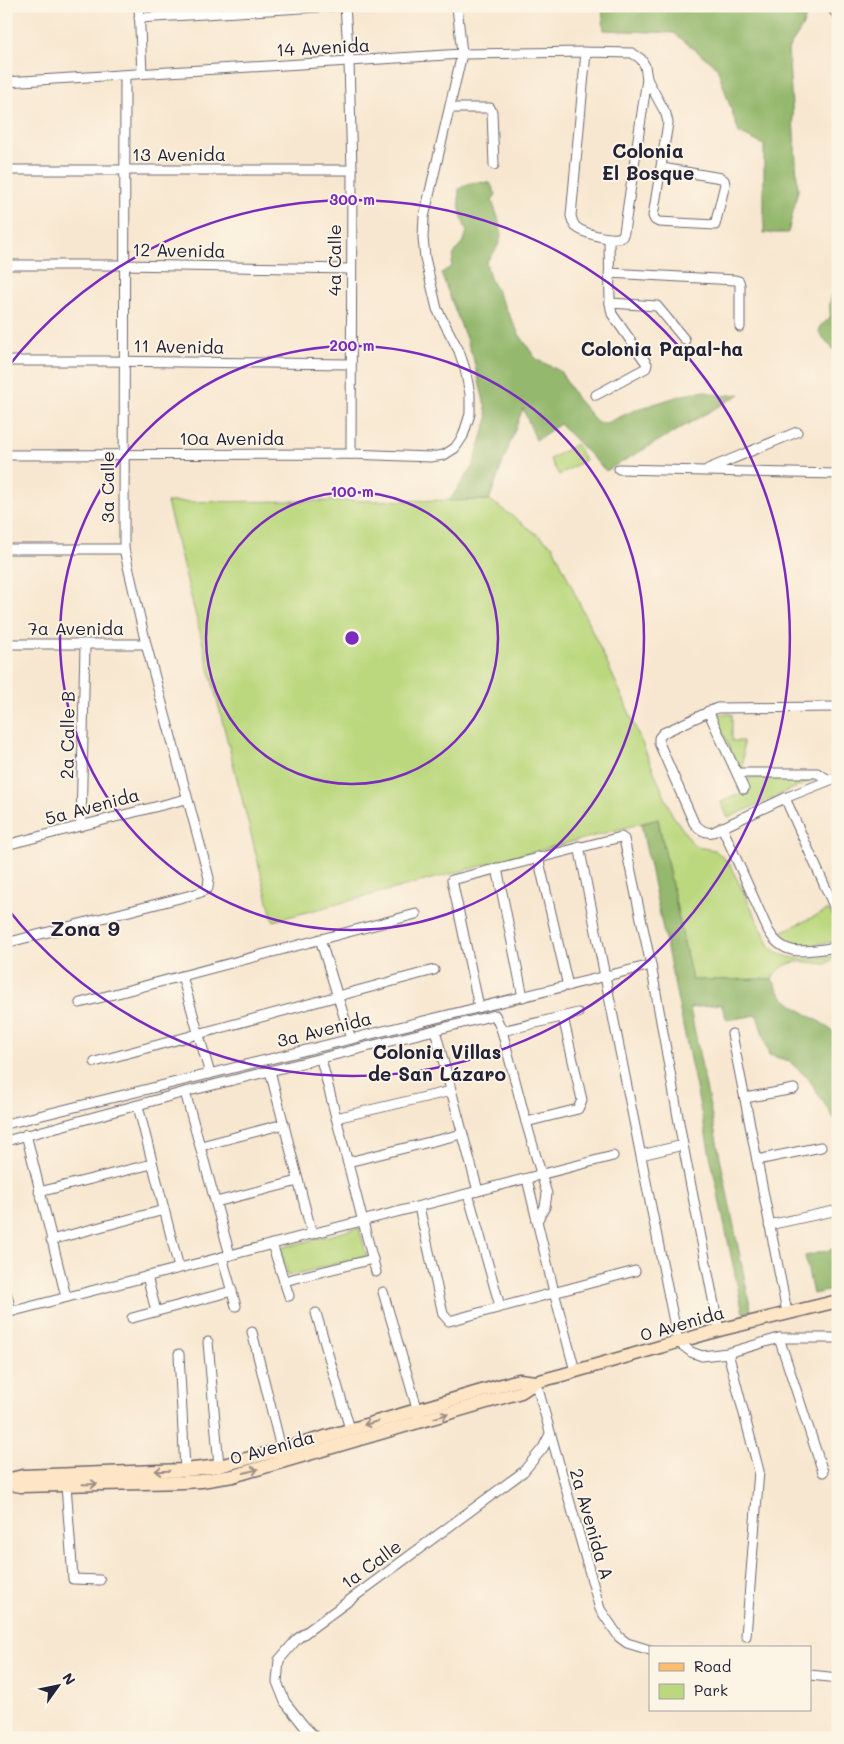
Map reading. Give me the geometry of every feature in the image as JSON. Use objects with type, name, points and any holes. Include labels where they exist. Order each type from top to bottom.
[{"type":"main road","points":[[833,6],[838,12]]},
{"type":"main road","name":"0 Avenida","points":[[6,1482],[23,1476],[185,1470],[283,1456],[421,1422],[521,1392],[536,1382],[719,1330],[838,1301]]},
{"type":"main road","name":"0 Avenida","points":[[6,1482],[22,1486],[66,1485],[201,1481],[233,1476],[350,1429],[519,1380],[536,1382]]},
{"type":"street","points":[[139,6],[142,73]]},
{"type":"street","points":[[139,18],[335,6]]},
{"type":"street","name":"4a Calle","points":[[345,6],[349,62],[352,170],[350,269],[351,454]]},
{"type":"street","points":[[457,6],[462,54],[450,108],[490,108],[492,112],[494,165]]},
{"type":"street","points":[[586,52],[571,216],[574,225],[581,230],[609,238],[616,239],[622,237],[647,79]]},
{"type":"street","name":"14 Avenida","points":[[6,82],[462,54],[586,52],[632,53],[641,59],[645,66],[647,79]]},
{"type":"street","name":"3a Calle","points":[[6,943],[199,893],[208,888],[209,878],[186,799],[146,644],[124,549],[125,75]]},
{"type":"street","points":[[647,79],[666,114],[668,122],[653,216],[654,220],[668,223],[715,225],[725,184],[724,180],[662,168]]},
{"type":"street","name":"10a Avenida","points":[[6,455],[351,454],[430,457],[444,455],[455,448],[463,436],[470,414],[470,394],[466,369],[459,351],[437,309],[423,238],[424,217],[450,108]]},
{"type":"street","name":"13 Avenida","points":[[6,170],[352,170]]},
{"type":"street","points":[[596,395],[646,368],[647,364],[612,314],[610,303],[609,238]]},
{"type":"street","name":"12 Avenida","points":[[6,265],[350,269]]},
{"type":"street","points":[[609,273],[739,281],[740,327]]},
{"type":"street","points":[[610,303],[657,306],[685,340]]},
{"type":"street","name":"11 Avenida","points":[[6,361],[351,364]]},
{"type":"street","points":[[703,471],[797,432]]},
{"type":"street","points":[[619,469],[838,474]]},
{"type":"street","points":[[6,549],[124,549]]},
{"type":"street","name":"7a Avenida","points":[[6,644],[146,644]]},
{"type":"street","name":"2a Calle B","points":[[82,826],[85,644]]},
{"type":"street","points":[[833,778],[710,832],[704,831],[697,827],[659,743],[659,738],[663,733],[717,708],[835,707]]},
{"type":"street","points":[[708,712],[744,789]]},
{"type":"street","points":[[737,773],[817,774],[833,778]]},
{"type":"street","points":[[785,798],[838,915]]},
{"type":"street","name":"5a Avenida","points":[[6,846],[186,799]]},
{"type":"street","points":[[722,827],[768,930],[776,942],[794,951],[838,947]]},
{"type":"street","points":[[479,1007],[452,880],[621,836],[624,839],[650,965],[719,1330]]},
{"type":"street","points":[[580,846],[678,1342],[691,1352],[702,1356],[728,1353],[779,1338],[838,1338]]},
{"type":"street","points":[[538,857],[568,986]]},
{"type":"street","points":[[498,868],[523,997]]},
{"type":"street","points":[[80,1003],[416,914]]},
{"type":"street","points":[[320,939],[351,1039]]},
{"type":"street","name":"3a Avenida","points":[[6,1124],[650,965]]},
{"type":"street","points":[[95,1062],[434,970]]},
{"type":"street","points":[[182,976],[210,1074]]},
{"type":"street","points":[[502,1031],[578,1012]]},
{"type":"street","points":[[6,1141],[26,1134],[186,1092],[495,1014],[502,1031],[540,1174],[545,1184],[547,1194],[545,1207],[537,1221]]},
{"type":"street","points":[[526,1122],[578,1109],[581,1105],[582,1100],[564,1017]]},
{"type":"street","points":[[435,1030],[462,1134],[473,1192],[500,1306]]},
{"type":"street","points":[[732,1034],[787,1312]]},
{"type":"street","points":[[321,1059],[376,1272]]},
{"type":"street","points":[[270,1072],[312,1234]]},
{"type":"street","points":[[746,1098],[794,1089]]},
{"type":"street","points":[[336,1118],[451,1091]]},
{"type":"street","points":[[186,1092],[216,1202],[236,1306]]},
{"type":"street","points":[[138,1106],[179,1268]]},
{"type":"street","points":[[200,1146],[284,1124]]},
{"type":"street","points":[[26,1134],[66,1297]]},
{"type":"street","points":[[348,1162],[462,1134]]},
{"type":"street","points":[[641,1155],[683,1146]]},
{"type":"street","points":[[757,1160],[821,1147]]},
{"type":"street","points":[[6,1291],[9,1312],[613,1156]]},
{"type":"street","points":[[39,1192],[152,1164]]},
{"type":"street","points":[[527,1179],[554,1292],[576,1371]]},
{"type":"street","points":[[216,1202],[298,1181]]},
{"type":"street","points":[[419,1207],[443,1314],[449,1320],[635,1271]]},
{"type":"street","points":[[51,1240],[164,1210]]},
{"type":"street","points":[[769,1226],[838,1210]]},
{"type":"street","points":[[272,1244],[288,1296]]},
{"type":"street","points":[[284,1281],[373,1259]]},
{"type":"street","points":[[147,1276],[156,1311]]},
{"type":"street","points":[[132,1318],[232,1291]]},
{"type":"street","points":[[384,1292],[421,1422]]},
{"type":"street","points":[[316,1313],[350,1429]]},
{"type":"street","points":[[252,1332],[283,1456]]},
{"type":"street","points":[[779,1338],[823,1472]]},
{"type":"street","points":[[208,1342],[219,1466]]},
{"type":"street","points":[[728,1353],[758,1471],[746,1636]]},
{"type":"street","points":[[179,1354],[185,1470]]},
{"type":"street","name":"2a Avenida A","points":[[536,1382],[600,1609],[619,1636],[627,1643],[649,1650]]},
{"type":"street","name":"1a Calle","points":[[316,1738],[285,1702],[277,1682],[279,1660],[297,1638],[524,1472],[543,1448],[550,1434]]},
{"type":"street","points":[[66,1485],[73,1579],[100,1580]]},
{"type":"street","points":[[812,1675],[838,1678]]},
{"type":"green space","points":[[602,6],[809,6],[802,28],[788,49],[798,190],[788,233],[764,233],[764,145],[739,133],[717,67],[674,33],[604,30]]},
{"type":"green space","points":[[477,182],[490,183],[496,194],[492,201],[501,233],[498,246],[486,262],[490,278],[519,334],[536,359],[560,371],[577,399],[597,422],[606,423],[638,409],[683,395],[704,391],[721,396],[740,394],[606,471],[560,424],[536,440],[523,408],[489,500],[449,501],[473,466],[488,418],[473,357],[441,273],[451,267],[454,254],[467,232],[460,211],[459,189]]},
{"type":"green space","points":[[836,286],[838,286],[838,355],[819,333],[820,326],[830,317],[830,302]]},
{"type":"green space","points":[[576,444],[585,460],[559,475],[550,459]]},
{"type":"green space","points":[[490,500],[553,546],[623,698],[672,814],[693,844],[715,850],[729,863],[771,948],[778,953],[794,958],[837,956],[826,964],[796,962],[789,964],[777,972],[772,979],[692,980],[658,819],[273,921],[167,502]]},
{"type":"green space","points":[[719,714],[732,714],[732,741],[743,741],[743,768],[739,768],[716,718]]},
{"type":"green space","points":[[813,777],[812,780],[728,818],[721,802],[749,790],[746,782],[749,778]]},
{"type":"green space","points":[[658,819],[692,980],[772,979],[786,1000],[832,1030],[838,1037],[838,1125],[808,1078],[789,1061],[769,1055],[757,1015],[727,1020],[721,1004],[690,1008],[751,1311],[743,1313],[641,824]]},
{"type":"green space","points":[[828,910],[838,923],[838,941],[796,945],[782,940],[777,934]]},
{"type":"green space","points":[[359,1228],[367,1256],[288,1276],[281,1248]]},
{"type":"green space","points":[[838,1248],[838,1289],[813,1294],[805,1256]]},
{"type":"district","name":"Colonia El Bosque","points":[[648,161]]},
{"type":"district","name":"Colonia Papal-ha","points":[[662,348]]},
{"type":"district","name":"Zona 9","points":[[85,928]]},
{"type":"district","name":"Colonia Villas de San Lázaro","points":[[437,1062]]}]
